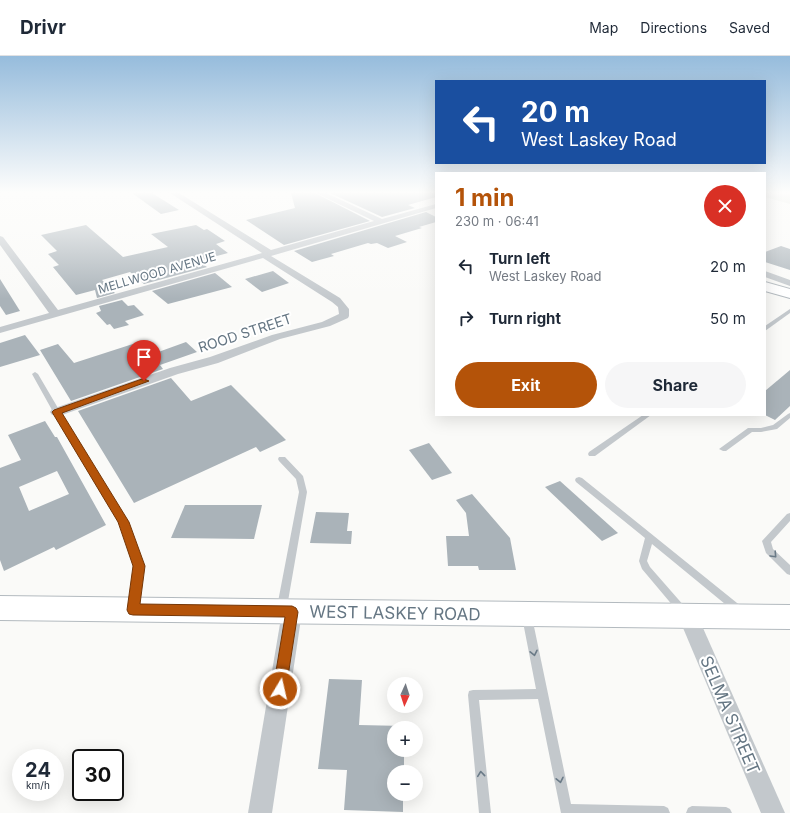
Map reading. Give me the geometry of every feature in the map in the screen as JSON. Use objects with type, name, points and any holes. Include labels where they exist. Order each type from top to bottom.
[{"type":"main road","points":[[766,286],[790,294]]},
{"type":"main road","name":"WEST LASKEY ROAD","points":[[0,608],[790,617]]},
{"type":"street","name":"ROOD STREET","points":[[57,412],[174,371],[214,360],[276,336],[326,324],[344,316],[345,311],[342,305],[336,300],[227,228]]},
{"type":"street","name":"MELLWOOD AVENUE","points":[[0,330],[355,228]]},
{"type":"street","points":[[0,239],[55,314]]},
{"type":"street","points":[[766,274],[790,282]]},
{"type":"street","points":[[260,813],[287,612]]},
{"type":"street","name":"SELMA STREET","points":[[688,616],[773,813]]},
{"type":"lane","points":[[766,328],[790,311]]},
{"type":"lane","points":[[35,374],[123,522],[139,566],[133,610]]},
{"type":"lane","points":[[723,449],[750,430],[761,430],[775,427],[790,415]]},
{"type":"lane","points":[[592,454],[647,416]]},
{"type":"lane","points":[[282,459],[300,478],[303,492],[287,612]]},
{"type":"lane","points":[[579,480],[747,617]]},
{"type":"lane","points":[[790,516],[766,540],[769,551],[790,571]]},
{"type":"lane","points":[[649,538],[644,560],[646,569],[688,616]]},
{"type":"lane","points":[[526,614],[567,811],[664,812]]},
{"type":"lane","points":[[485,813],[473,695],[543,694]]},
{"type":"lane","points":[[692,812],[726,813]]},
{"type":"building","points":[[71,228],[90,228],[123,257],[168,247],[151,234],[179,228],[201,228],[204,230],[207,229],[225,241],[216,244],[228,253],[198,261],[207,267],[144,284],[130,272],[102,280],[115,293],[97,298],[95,290],[76,295],[53,267],[59,265],[48,254],[57,251],[41,235]]},
{"type":"building","points":[[259,228],[344,228],[284,245]]},
{"type":"building","points":[[371,228],[421,228],[395,236],[407,242],[388,248],[377,243],[368,243],[331,254],[334,256],[312,262],[294,251]]},
{"type":"building","points":[[781,246],[790,249],[790,270],[766,262],[766,252]]},
{"type":"building","points":[[273,271],[289,283],[262,292],[245,279]]},
{"type":"building","points":[[215,273],[232,287],[168,304],[152,291]]},
{"type":"building","points":[[0,279],[20,311],[6,315],[0,306]]},
{"type":"building","points":[[122,300],[128,306],[134,305],[144,315],[125,321],[129,325],[114,329],[110,324],[107,325],[96,313],[101,311],[99,306]]},
{"type":"building","points":[[25,335],[40,355],[0,367],[0,343]]},
{"type":"building","points":[[139,342],[150,355],[186,342],[197,352],[160,365],[163,369],[71,401],[40,350],[58,344],[74,363]]},
{"type":"building","points":[[790,370],[790,406],[775,420],[766,416],[766,390]]},
{"type":"building","points":[[171,378],[191,401],[231,385],[286,440],[260,452],[256,447],[134,503],[78,411]]},
{"type":"building","points":[[45,421],[55,437],[57,437],[106,525],[56,550],[54,547],[4,571],[0,560],[0,468],[21,460],[8,435]],"holes":[[[57,471],[69,494],[29,511],[19,487]]]},
{"type":"building","points":[[429,443],[452,473],[432,480],[409,450]]},
{"type":"building","points":[[560,481],[618,533],[602,541],[545,487]]},
{"type":"building","points":[[472,494],[510,538],[516,570],[479,570],[478,566],[448,566],[446,536],[469,536],[466,513],[456,500]]},
{"type":"building","points":[[185,505],[262,505],[254,539],[171,538]]},
{"type":"building","points":[[316,512],[349,513],[347,531],[352,531],[351,544],[310,543]]},
{"type":"building","points":[[329,679],[362,680],[359,725],[387,726],[387,757],[404,757],[404,765],[387,765],[387,801],[403,801],[403,812],[344,810],[347,770],[318,769]]},
{"type":"route","points":[[144,381],[57,412],[70,437],[123,522],[139,566],[133,610],[292,612],[280,689]]}]
